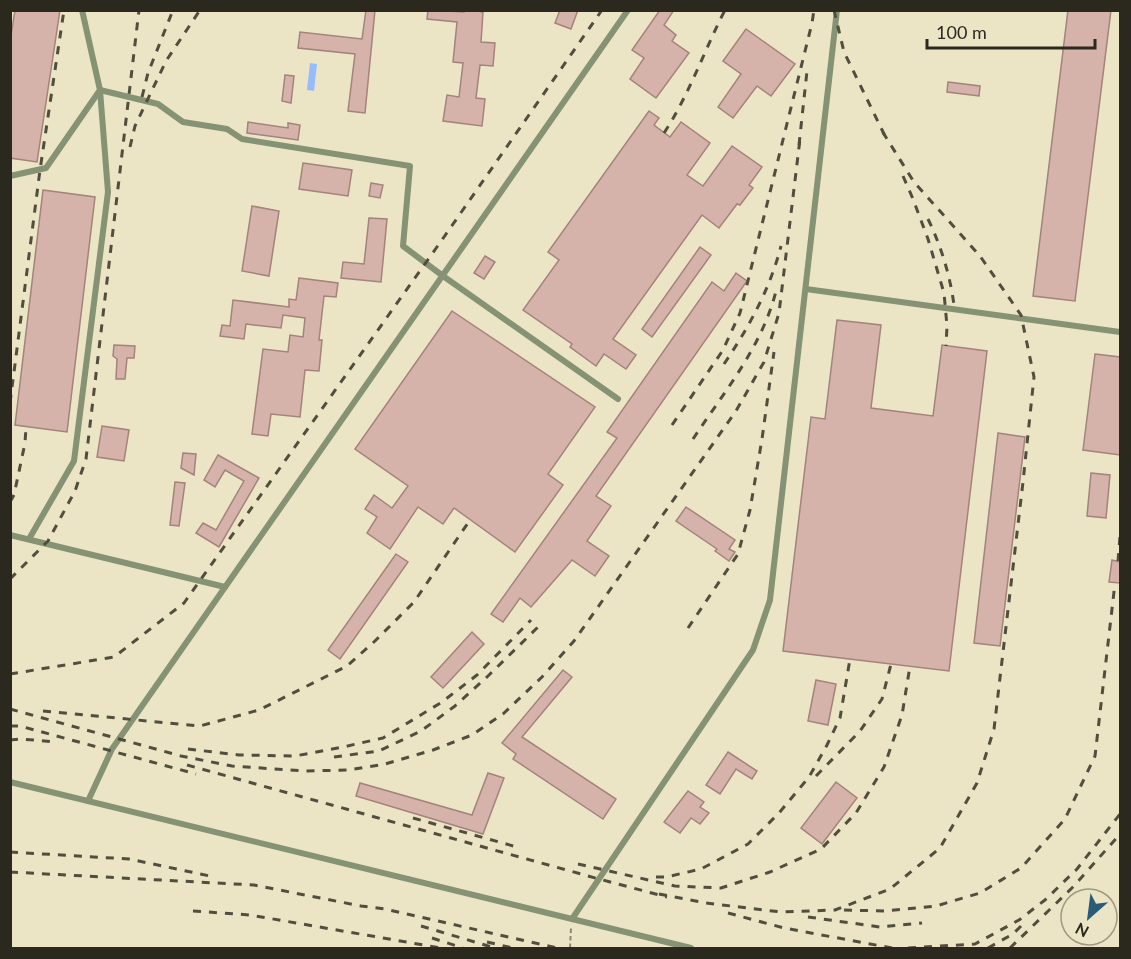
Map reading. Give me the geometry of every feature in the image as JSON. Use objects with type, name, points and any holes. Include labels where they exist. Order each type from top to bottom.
[{"type":"lane","points":[[29,539],[74,461],[108,192],[100,90],[82,10]]},
{"type":"lane","points":[[88,801],[112,749],[628,10]]},
{"type":"lane","points":[[572,920],[753,650],[770,600],[837,10]]},
{"type":"lane","points":[[10,176],[46,168],[100,90]]},
{"type":"lane","points":[[100,90],[158,104],[183,122],[227,129],[242,139],[410,166],[403,246],[618,399]]},
{"type":"lane","points":[[806,289],[1120,332]]},
{"type":"lane","points":[[10,535],[225,587]]},
{"type":"lane","points":[[10,782],[691,948]]},
{"type":"path","points":[[570,948],[572,920]]},
{"type":"water","points":[[310,63],[317,64],[314,91],[307,90]]},
{"type":"building","points":[[15,10],[60,10],[37,162],[10,158],[10,42]]},
{"type":"building","points":[[366,10],[375,10],[365,113],[348,111],[355,54],[298,48],[300,32],[362,39]]},
{"type":"building","points":[[428,10],[464,12],[464,10],[481,10],[483,12],[481,42],[495,43],[493,66],[480,65],[476,98],[485,99],[482,126],[443,121],[447,95],[459,97],[463,63],[453,62],[457,22],[427,19]]},
{"type":"building","points":[[560,10],[578,10],[571,29],[555,23]]},
{"type":"building","points":[[660,10],[674,10],[664,25],[676,35],[672,41],[689,53],[656,98],[630,79],[644,58],[632,50]]},
{"type":"building","points":[[1068,10],[1111,10],[1075,301],[1033,296]]},
{"type":"building","points":[[746,29],[795,64],[771,96],[757,86],[733,118],[718,107],[741,74],[723,61]]},
{"type":"building","points":[[285,75],[294,76],[291,103],[282,101]]},
{"type":"building","points":[[948,82],[980,86],[979,96],[947,92]]},
{"type":"building","points":[[649,111],[659,118],[654,125],[670,137],[681,122],[710,143],[687,175],[703,186],[732,146],[762,167],[749,185],[753,188],[740,205],[737,204],[719,228],[702,215],[613,339],[636,355],[626,369],[604,354],[596,366],[570,347],[572,344],[523,310],[559,260],[548,252]]},
{"type":"building","points":[[248,122],[288,128],[288,123],[300,125],[298,140],[247,133]]},
{"type":"building","points":[[303,163],[352,170],[348,196],[299,189]]},
{"type":"building","points":[[371,183],[383,185],[380,198],[369,196]]},
{"type":"building","points":[[43,190],[95,197],[67,432],[15,425]]},
{"type":"building","points":[[252,206],[279,211],[269,276],[242,271]]},
{"type":"building","points":[[369,218],[387,219],[381,282],[341,278],[343,262],[364,264]]},
{"type":"building","points":[[700,247],[711,255],[652,337],[642,329]]},
{"type":"building","points":[[485,256],[495,262],[484,279],[474,273]]},
{"type":"building","points":[[736,273],[747,281],[596,496],[611,506],[587,541],[609,556],[595,576],[572,560],[531,607],[520,598],[503,622],[491,614],[617,438],[607,432],[712,282],[724,291]]},
{"type":"building","points":[[299,278],[338,283],[336,297],[324,296],[319,340],[322,340],[319,371],[305,370],[300,417],[271,414],[268,436],[252,434],[263,349],[288,352],[290,335],[303,337],[305,318],[283,315],[281,328],[246,324],[244,339],[220,336],[222,325],[230,326],[233,300],[289,307],[289,299],[296,300]]},
{"type":"building","points":[[452,311],[595,407],[548,474],[563,485],[515,552],[454,508],[443,524],[418,507],[390,549],[367,533],[377,517],[365,509],[374,495],[392,508],[408,486],[355,449]]},
{"type":"building","points":[[837,320],[881,325],[871,408],[933,416],[942,345],[987,351],[949,671],[783,651],[811,417],[825,419]]},
{"type":"building","points":[[114,345],[135,346],[134,358],[127,358],[125,379],[116,379],[117,359],[113,356]]},
{"type":"building","points":[[1095,354],[1120,357],[1120,455],[1083,450]]},
{"type":"building","points":[[102,426],[129,430],[124,461],[97,457]]},
{"type":"building","points":[[998,433],[1025,437],[1000,646],[974,643]]},
{"type":"building","points":[[183,453],[196,454],[194,475],[181,468]]},
{"type":"building","points":[[218,455],[259,478],[219,547],[196,533],[203,523],[216,530],[244,481],[225,470],[215,487],[204,480]]},
{"type":"building","points":[[1091,473],[1110,475],[1106,518],[1087,516]]},
{"type":"building","points":[[175,482],[185,483],[179,526],[170,525]]},
{"type":"building","points":[[686,507],[735,540],[729,549],[735,552],[729,561],[715,551],[717,549],[676,521]]},
{"type":"building","points":[[396,554],[408,562],[340,659],[328,650]]},
{"type":"building","points":[[1112,560],[1120,562],[1120,583],[1109,582]]},
{"type":"building","points":[[472,632],[484,644],[443,688],[431,677]]},
{"type":"building","points":[[563,670],[572,677],[522,737],[616,799],[603,819],[513,759],[516,754],[502,743]]},
{"type":"building","points":[[816,680],[836,684],[828,725],[808,721]]},
{"type":"building","points":[[728,752],[757,771],[752,779],[736,769],[720,794],[706,785]]},
{"type":"building","points":[[488,773],[504,778],[483,834],[356,796],[360,783],[472,815]]},
{"type":"building","points":[[836,782],[857,798],[822,844],[801,828]]},
{"type":"building","points":[[688,791],[704,802],[700,807],[709,813],[700,824],[691,818],[680,833],[664,822]]},
{"type":"railway","points":[[10,403],[40,170],[64,10]]},
{"type":"railway","points":[[10,579],[48,541],[75,491],[86,459],[139,10]]},
{"type":"railway","points":[[142,97],[148,73],[173,10]]},
{"type":"railway","points":[[130,147],[135,126],[166,61],[200,10]]},
{"type":"railway","points":[[10,674],[114,657],[184,603],[602,10]]},
{"type":"railway","points":[[664,133],[689,88],[725,10]]},
{"type":"railway","points":[[672,425],[723,350],[740,313],[814,10]]},
{"type":"railway","points":[[834,10],[844,52],[886,138]]},
{"type":"railway","points":[[799,145],[807,71]]},
{"type":"railway","points":[[659,894],[706,903],[781,912],[835,910],[890,889],[940,848],[977,783],[994,729],[1034,377],[1021,315],[980,256],[914,182],[882,131]]},
{"type":"railway","points":[[10,709],[181,756],[232,766],[304,771],[349,770],[385,764],[433,750],[472,735],[503,714],[542,677],[574,641],[736,411],[764,362],[779,313],[800,139]]},
{"type":"railway","points":[[903,176],[928,239],[944,293],[946,346]]},
{"type":"railway","points":[[928,219],[944,261],[954,305]]},
{"type":"railway","points":[[724,364],[758,307],[781,246]]},
{"type":"railway","points":[[693,439],[752,350],[770,312],[776,291]]},
{"type":"railway","points":[[688,628],[738,554],[750,510],[774,352]]},
{"type":"railway","points":[[10,502],[14,495],[26,427]]},
{"type":"railway","points":[[43,711],[200,726],[259,710],[347,666],[375,641],[414,602],[470,520]]},
{"type":"railway","points":[[1118,561],[1120,536]]},
{"type":"railway","points":[[844,910],[884,911],[936,906],[980,893],[1021,868],[1065,819],[1095,756],[1115,583]]},
{"type":"railway","points":[[188,749],[239,755],[295,756],[383,738],[442,702],[477,675],[531,620]]},
{"type":"railway","points":[[334,757],[379,751],[421,731],[455,706],[538,627]]},
{"type":"railway","points":[[656,877],[701,869],[748,844],[779,813],[809,777],[840,718],[850,659]]},
{"type":"railway","points":[[816,776],[860,731],[882,699],[891,664]]},
{"type":"railway","points":[[578,864],[675,886],[721,888],[770,872],[821,849],[856,813],[884,767],[902,715],[910,666]]},
{"type":"railway","points":[[10,726],[20,726],[196,774]]},
{"type":"railway","points":[[10,740],[57,742]]},
{"type":"railway","points":[[187,765],[667,897]]},
{"type":"railway","points":[[908,948],[975,944],[1019,920],[1045,900],[1077,869],[1120,814]]},
{"type":"railway","points":[[413,818],[517,847]]},
{"type":"railway","points":[[1010,948],[1074,886],[1120,834]]},
{"type":"railway","points":[[10,852],[129,859],[210,876]]},
{"type":"railway","points":[[10,872],[254,885],[385,909],[557,948]]},
{"type":"railway","points":[[193,911],[250,915],[441,948]]},
{"type":"railway","points":[[728,913],[784,928],[892,948]]},
{"type":"railway","points":[[808,917],[880,927],[922,923]]},
{"type":"railway","points":[[421,926],[495,948]]},
{"type":"railway","points":[[988,948],[1013,934],[1021,926]]},
{"type":"railway","points":[[432,938],[463,948]]},
{"type":"railway","points":[[487,942],[513,948]]}]
